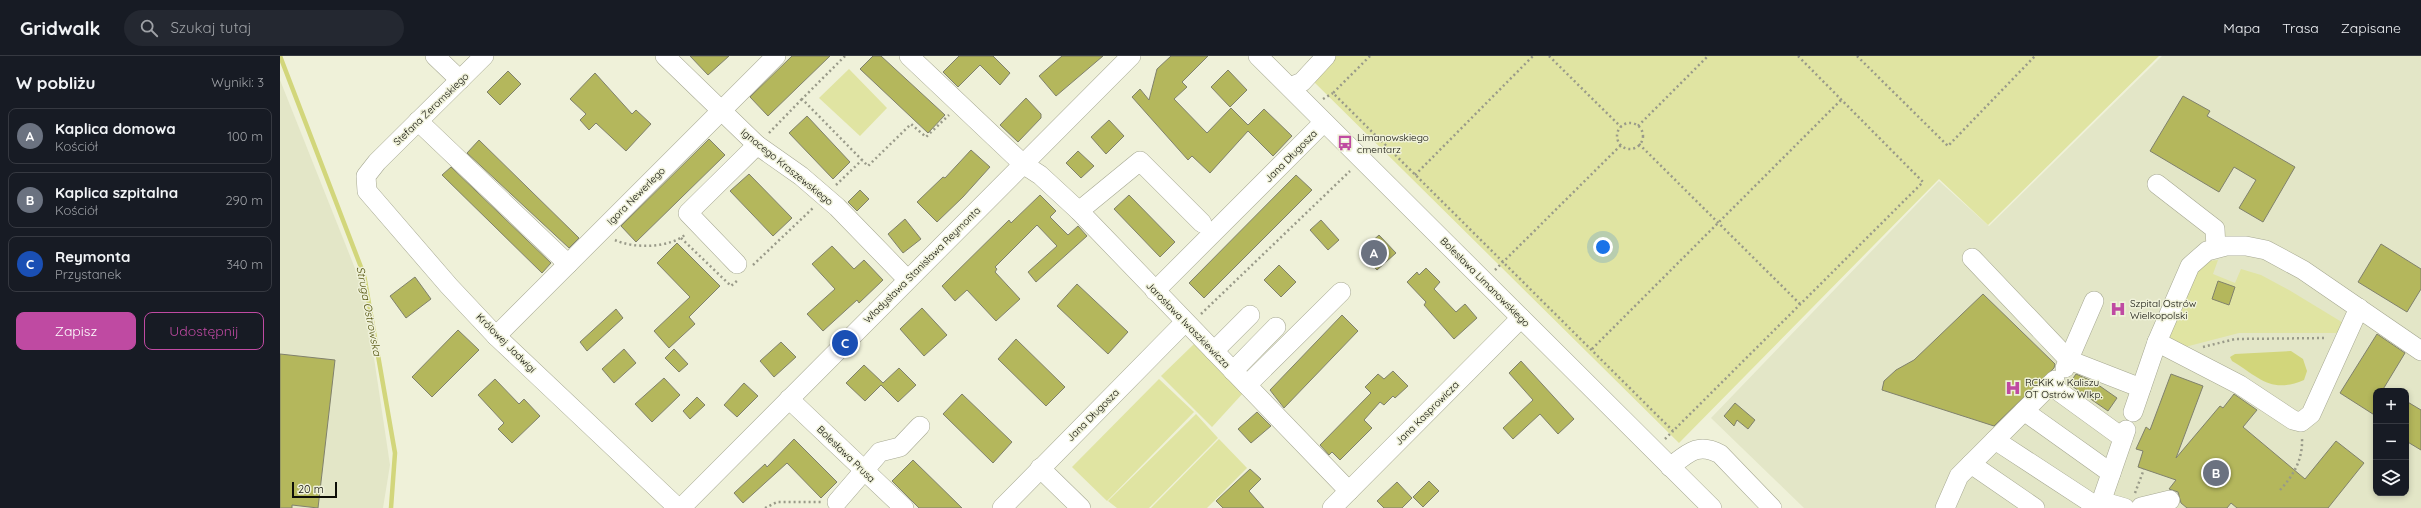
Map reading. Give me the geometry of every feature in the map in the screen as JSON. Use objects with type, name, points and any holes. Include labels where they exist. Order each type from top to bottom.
[{"type":"street","points":[[435,56],[460,80]]},
{"type":"street","name":"Stefana Żeromskiego","points":[[377,162],[484,56]]},
{"type":"street","name":"Ignacego Kraszewskiego","points":[[665,56],[721,112],[757,145],[802,176],[838,207],[907,279]]},
{"type":"street","name":"Igora Newerlego","points":[[496,336],[776,56]]},
{"type":"street","name":"Jarosława Iwaszkiewicza","points":[[909,56],[1022,164],[1040,175],[1079,211],[1349,491]]},
{"type":"street","name":"Władysława Stanisława Reymonta","points":[[680,508],[1131,56]]},
{"type":"street","name":"Bolesława Limanowskiego","points":[[1258,56],[1712,508]]},
{"type":"street","points":[[1290,87],[1302,82],[1322,58]]},
{"type":"street","points":[[418,121],[568,264]]},
{"type":"street","name":"Jana Długosza","points":[[1156,291],[1324,122]]},
{"type":"street","points":[[737,264],[688,213],[757,145]]},
{"type":"street","points":[[1079,211],[1140,161],[1202,223]]},
{"type":"street","name":"Królowej Jadwigi","points":[[377,162],[366,176],[367,191],[449,286],[496,336],[680,508]]},
{"type":"street","points":[[2157,184],[2215,229],[2216,248]]},
{"type":"street","points":[[2133,412],[2157,342],[2190,266],[2206,251],[2216,248],[2246,246],[2266,250],[2303,270],[2421,351]]},
{"type":"street","points":[[1972,258],[2060,373],[2125,434],[2099,508]]},
{"type":"street","points":[[1247,386],[1341,292]]},
{"type":"street","points":[[1945,508],[1959,476],[2060,373],[2094,300]]},
{"type":"street","points":[[2157,342],[2177,354],[2240,385],[2293,420],[2301,422],[2311,414],[2359,308]]},
{"type":"street","points":[[1214,351],[1250,315]]},
{"type":"street","name":"Jana Kasprowicza","points":[[1332,508],[1521,318]]},
{"type":"street","name":"Jana Długosza","points":[[1002,508],[1040,468],[1187,324]]},
{"type":"street","points":[[1233,371],[1276,326]]},
{"type":"street","points":[[2060,373],[2141,388]]},
{"type":"street","name":"Bolesława Prusa","points":[[789,400],[904,508]]},
{"type":"street","points":[[2024,411],[2111,473]]},
{"type":"street","points":[[837,502],[880,452],[900,448],[920,426]]},
{"type":"street","points":[[1995,440],[2099,508]]},
{"type":"street","points":[[1670,466],[1690,451],[1711,449],[1720,454],[1772,508]]},
{"type":"street","points":[[1971,464],[2035,508]]},
{"type":"street","points":[[1040,468],[1082,508]]},
{"type":"street","points":[[2099,508],[2111,504],[2135,505],[2170,500]]},
{"type":"path","points":[[757,145],[845,56]]},
{"type":"path","points":[[1370,56],[1333,93],[1502,263],[1592,349],[1673,431],[1923,182],[1798,56]]},
{"type":"path","points":[[1415,175],[1533,56]]},
{"type":"path","points":[[1549,56],[1621,127]]},
{"type":"path","points":[[1638,126],[1708,56]]},
{"type":"path","points":[[1857,56],[1948,146],[2034,56]]},
{"type":"path","points":[[802,99],[862,160]]},
{"type":"path","points":[[1592,349],[1717,222],[1842,100]]},
{"type":"path","points":[[1630,123],[1638,126],[1642,134],[1639,144],[1628,148],[1621,145],[1617,137],[1621,127],[1630,123]]},
{"type":"path","points":[[1639,144],[1801,305]]},
{"type":"path","points":[[1502,263],[1621,145]]},
{"type":"path","points":[[1187,324],[1361,160]]},
{"type":"path","points":[[603,229],[616,241],[644,247],[681,238],[698,224]]},
{"type":"path","points":[[2177,354],[2235,339],[2345,338]]},
{"type":"path","points":[[2280,490],[2292,478],[2302,453],[2301,422]]},
{"type":"path","points":[[2135,505],[2144,469]]},
{"type":"path","points":[[765,508],[777,502],[837,502]]},
{"type":"shaded area","points":[[1334,56],[2159,56],[1988,225],[1939,179],[1679,443],[1311,79]]},
{"type":"shaded area","name":"Szpital Ostrów Wielkopolski","points":[[2162,56],[2421,56],[2421,508],[1804,508],[1711,418],[1939,181],[1989,226]]},
{"type":"shaded area","points":[[849,69],[887,108],[860,136],[819,98]]},
{"type":"shaded area","points":[[280,80],[364,291],[390,465],[383,508],[280,508]]},
{"type":"shaded area","points":[[2218,260],[2213,274],[2235,283],[2241,269],[2261,275],[2345,324],[2341,333],[2239,333],[2185,347],[2167,337],[2199,267],[2208,261]]},
{"type":"shaded area","points":[[1194,344],[1244,392],[1212,427],[1161,376]]},
{"type":"shaded area","points":[[2291,351],[2303,359],[2307,371],[2304,380],[2293,384],[2283,385],[2274,385],[2258,378],[2232,361],[2230,357],[2235,354]]},
{"type":"shaded area","points":[[1159,379],[1194,412],[1107,501],[1072,467]]},
{"type":"shaded area","points":[[1196,414],[1218,438],[1149,508],[1117,508],[1108,501]]},
{"type":"shaded area","points":[[1219,439],[1247,468],[1207,508],[1151,508]]},
{"type":"building","points":[[690,56],[729,56],[708,75]]},
{"type":"building","points":[[792,56],[830,56],[768,116],[750,97]]},
{"type":"building","points":[[873,56],[881,56],[945,115],[928,133],[860,69]]},
{"type":"building","points":[[959,56],[993,56],[1010,73],[1000,85],[980,65],[958,87],[943,72]]},
{"type":"building","points":[[1062,56],[1103,56],[1056,96],[1039,76]]},
{"type":"building","points":[[1171,56],[1208,56],[1182,82],[1187,87],[1174,99],[1207,133],[1231,108],[1248,125],[1264,109],[1292,136],[1273,156],[1248,131],[1210,173],[1192,156],[1188,160],[1132,97],[1140,89],[1149,100],[1157,69]]},
{"type":"building","points":[[1228,70],[1247,90],[1230,107],[1211,87]]},
{"type":"building","points":[[508,71],[521,84],[500,105],[487,92]]},
{"type":"building","points":[[595,73],[632,114],[636,110],[651,124],[626,151],[596,123],[589,130],[580,120],[586,114],[570,99]]},
{"type":"building","points":[[2183,96],[2210,111],[2207,116],[2295,167],[2263,222],[2239,208],[2256,180],[2234,167],[2219,192],[2150,151]]},
{"type":"building","points":[[1026,98],[1041,114],[1041,118],[1018,142],[1000,125]]},
{"type":"building","points":[[807,116],[850,162],[833,179],[789,133]]},
{"type":"building","points":[[1109,120],[1124,136],[1106,154],[1091,137]]},
{"type":"building","points":[[709,139],[725,155],[636,242],[621,226]]},
{"type":"building","points":[[479,140],[579,238],[569,248],[467,153]]},
{"type":"building","points":[[971,150],[990,167],[963,197],[937,222],[917,202],[943,177],[945,178]]},
{"type":"building","points":[[1078,151],[1094,166],[1081,178],[1066,163]]},
{"type":"building","points":[[451,167],[551,263],[542,273],[442,175]]},
{"type":"building","points":[[749,174],[792,218],[773,236],[730,191]]},
{"type":"building","points":[[1296,175],[1312,190],[1204,298],[1189,283]]},
{"type":"building","points":[[860,190],[869,199],[857,211],[848,202]]},
{"type":"building","points":[[1040,195],[1056,211],[1050,217],[1068,235],[1078,226],[1087,236],[1036,282],[1028,272],[1057,246],[1037,225],[995,267],[997,269],[995,272],[1020,299],[996,321],[967,290],[955,301],[942,286],[1009,220],[1011,223]]},
{"type":"building","points":[[1129,195],[1175,242],[1160,257],[1114,209]]},
{"type":"building","points":[[905,219],[921,239],[903,253],[888,234]]},
{"type":"building","points":[[1321,220],[1339,240],[1328,250],[1310,230]]},
{"type":"building","points":[[1379,235],[1396,253],[1377,270],[1360,252]]},
{"type":"building","points":[[677,243],[720,286],[689,317],[695,324],[669,348],[654,331],[690,297],[657,263]]},
{"type":"building","points":[[2381,244],[2421,269],[2421,289],[2407,312],[2358,282]]},
{"type":"building","points":[[832,246],[854,269],[864,260],[883,280],[859,303],[857,300],[823,331],[807,314],[835,289],[812,264]]},
{"type":"building","points":[[1279,265],[1296,282],[1281,297],[1264,280]]},
{"type":"building","points":[[1426,268],[1440,282],[1434,289],[1456,312],[1465,304],[1477,318],[1454,339],[1424,305],[1426,302],[1407,282],[1417,272],[1419,275]]},
{"type":"building","points":[[415,277],[431,299],[406,318],[390,296]]},
{"type":"building","points":[[2218,281],[2235,287],[2229,305],[2212,299]]},
{"type":"building","points":[[1077,284],[1128,332],[1108,354],[1057,306]]},
{"type":"building","points":[[1983,294],[2055,364],[2054,368],[1994,426],[1882,390],[1884,381],[1896,370],[1914,360]]},
{"type":"building","points":[[922,308],[947,335],[924,356],[900,329]]},
{"type":"building","points":[[616,309],[623,318],[587,351],[580,342]]},
{"type":"building","points":[[1342,315],[1358,331],[1284,408],[1270,390]]},
{"type":"building","points":[[458,330],[479,350],[432,397],[412,377]]},
{"type":"building","points":[[2377,334],[2405,353],[2384,388],[2373,388],[2373,414],[2340,393]]},
{"type":"building","points":[[1016,339],[1065,387],[1046,406],[998,359]]},
{"type":"building","points":[[781,342],[796,357],[774,377],[760,361]]},
{"type":"building","points":[[624,349],[636,363],[614,383],[602,369]]},
{"type":"building","points":[[674,349],[688,364],[679,372],[665,358]]},
{"type":"building","points":[[280,354],[335,360],[318,508],[292,505],[292,508],[280,508]]},
{"type":"building","points":[[1521,361],[1574,419],[1558,434],[1540,414],[1513,439],[1503,428],[1533,400],[1509,373]]},
{"type":"building","points":[[864,365],[883,383],[899,368],[916,385],[898,402],[881,385],[865,401],[846,383]]},
{"type":"building","points":[[1393,371],[1408,386],[1395,398],[1393,396],[1384,405],[1380,402],[1364,420],[1372,428],[1340,460],[1332,452],[1329,455],[1320,445],[1371,393],[1365,387],[1378,374],[1384,379]]},
{"type":"building","points":[[2076,374],[2094,382],[2117,398],[2108,411],[2069,384]]},
{"type":"building","points":[[2171,374],[2203,386],[2176,458],[2220,406],[2223,408],[2234,394],[2257,410],[2243,427],[2305,479],[2336,441],[2364,463],[2328,508],[2237,508],[2231,503],[2227,508],[2187,508],[2181,503],[2178,492],[2169,489],[2176,480],[2138,467],[2143,451],[2136,449],[2146,427],[2150,430]]},
{"type":"building","points":[[664,378],[680,395],[652,422],[635,404]]},
{"type":"building","points":[[495,379],[519,404],[524,399],[540,416],[512,443],[498,429],[504,423],[478,395]]},
{"type":"building","points":[[744,383],[758,396],[737,417],[724,405]]},
{"type":"building","points":[[962,394],[1012,442],[993,463],[943,414]]},
{"type":"building","points":[[697,397],[705,405],[690,419],[683,411]]},
{"type":"building","points":[[1735,403],[1755,420],[1748,429],[1737,420],[1734,426],[1724,416]]},
{"type":"building","points":[[2409,403],[2421,410],[2421,450],[2409,443]]},
{"type":"building","points":[[1257,412],[1271,426],[1251,443],[1238,429]]},
{"type":"building","points":[[794,439],[837,482],[821,498],[787,463],[743,503],[734,493],[765,464],[767,467]]},
{"type":"building","points":[[913,460],[962,508],[919,508],[892,481]]},
{"type":"building","points":[[1250,469],[1261,479],[1249,491],[1264,508],[1223,508],[1216,501]]},
{"type":"building","points":[[1429,481],[1439,491],[1423,507],[1413,497]]},
{"type":"building","points":[[1397,482],[1412,498],[1402,508],[1384,508],[1377,501]]},
{"type":"waterway","name":"Struga Ostrowska","points":[[280,56],[364,275],[395,453],[391,508]]},
{"type":"place","name":"Limanowskiego cmentarz","points":[[1345,143]]},
{"type":"place","name":"Kaplica domowa","points":[[1374,253]]},
{"type":"place","name":"Szpital Ostrów Wielkopolski","points":[[2118,309]]},
{"type":"place","name":"Reymonta","points":[[845,343]]},
{"type":"place","name":"RCKiK w Kaliszu OT Ostrów Wlkp.","points":[[2013,388]]},
{"type":"place","name":"Kaplica szpitalna","points":[[2216,473]]}]
